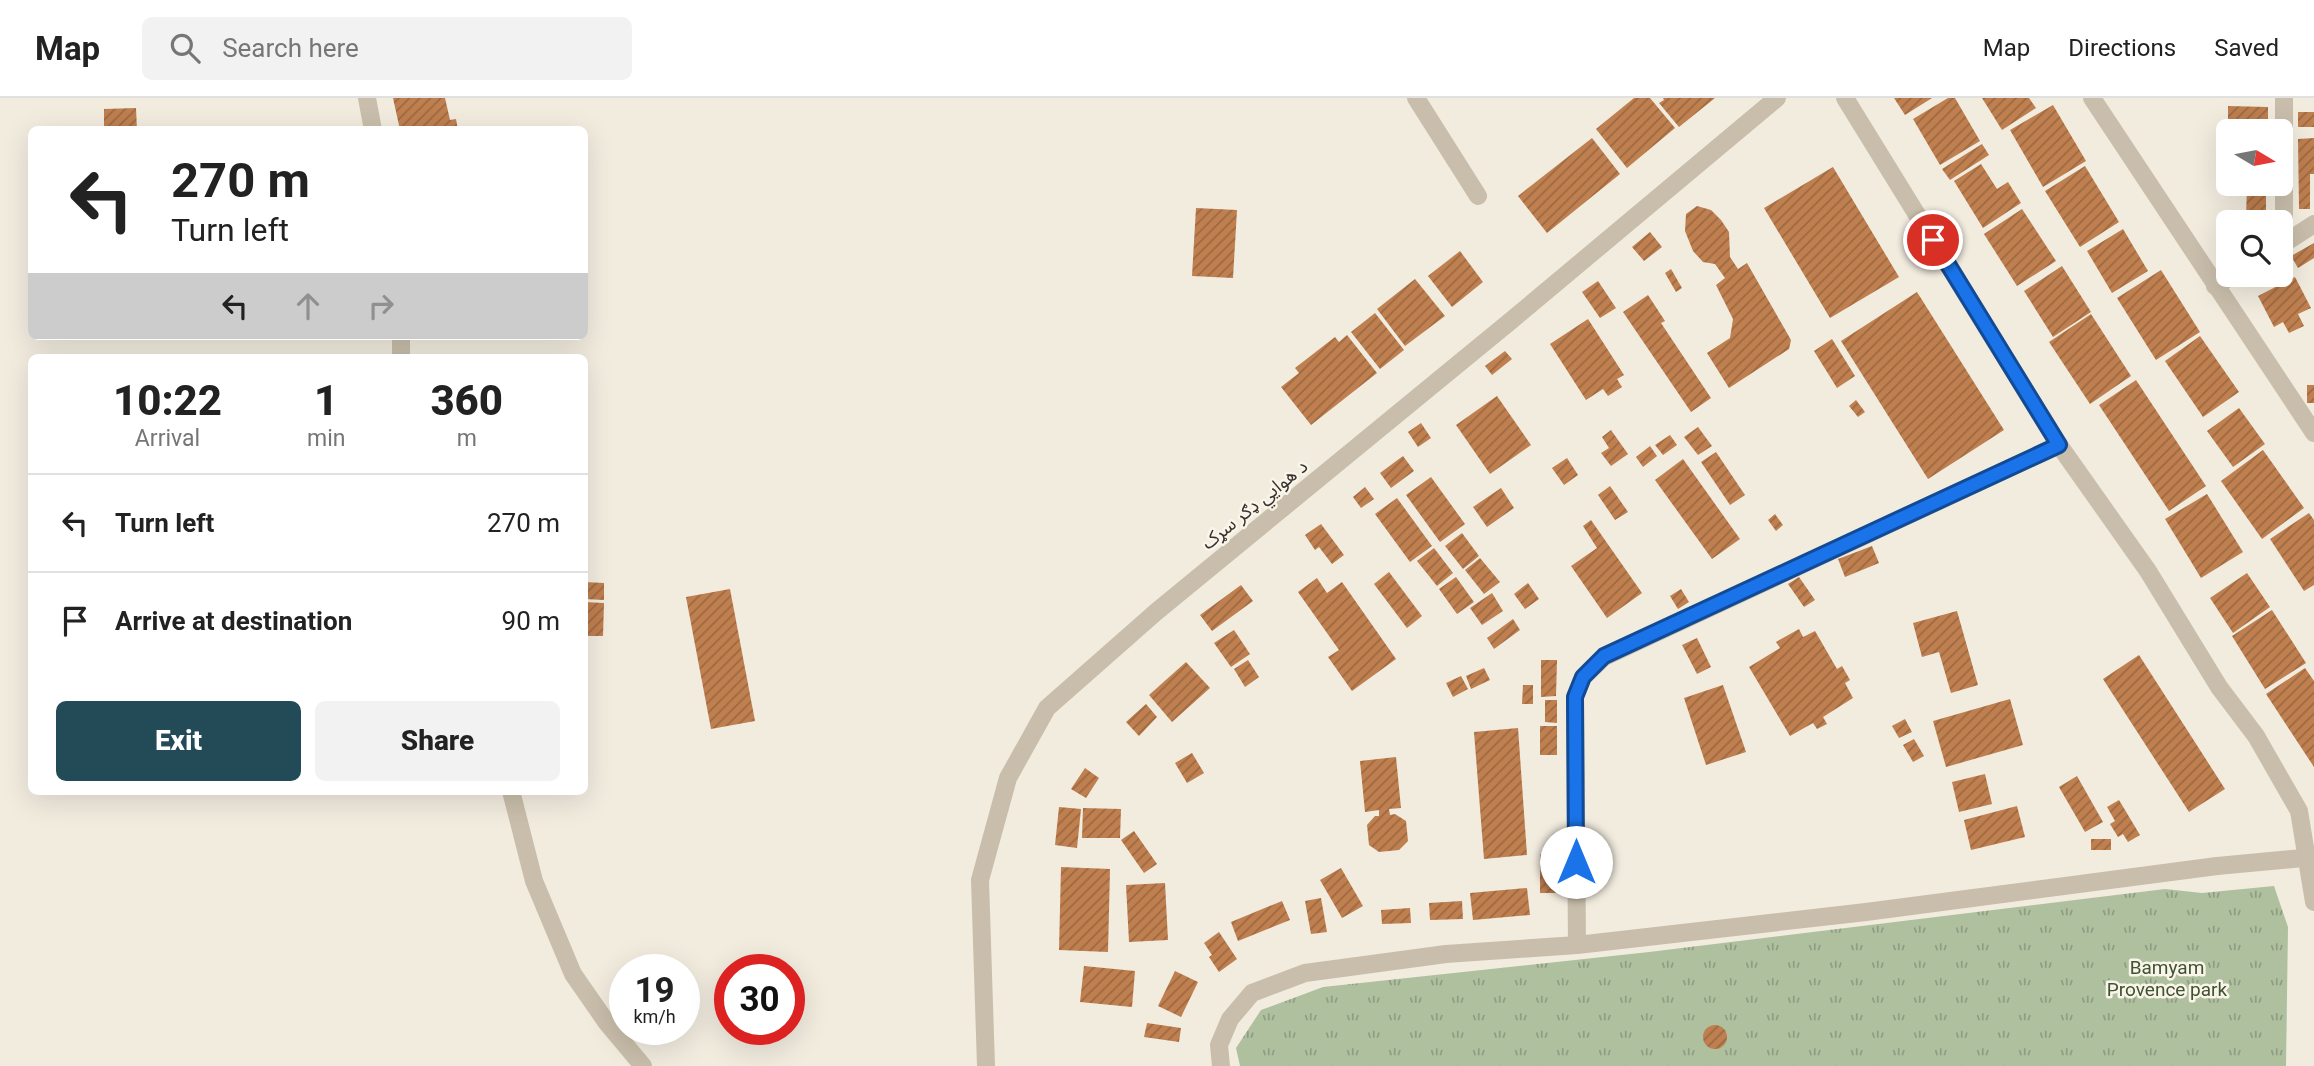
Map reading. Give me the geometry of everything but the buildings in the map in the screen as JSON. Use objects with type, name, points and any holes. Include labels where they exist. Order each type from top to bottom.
[{"type":"street","points":[[367,98],[372,126]]},
{"type":"street","points":[[1416,98],[1478,196]]},
{"type":"street","name":"د هوايي ډګر سړک","points":[[986,1066],[980,880],[1008,778],[1046,708],[1167,603],[1777,98]]},
{"type":"street","points":[[1846,98],[2059,445],[2148,571],[2220,687],[2256,736],[2299,811],[2310,858],[2314,902]]},
{"type":"street","points":[[2092,98],[2314,433]]},
{"type":"street","points":[[2282,210],[2284,98]]},
{"type":"street","points":[[2293,237],[2314,224]]},
{"type":"street","points":[[1577,944],[1575,697],[1583,677],[1604,656],[2059,445]]},
{"type":"street","points":[[512,795],[534,881],[573,974],[607,1023],[643,1066]]},
{"type":"street","points":[[1221,1066],[1219,1045],[1230,1019],[1252,993],[1305,973],[1446,954],[1577,944],[1866,912],[2217,866],[2310,858]]},
{"type":"green space","name":"Bamyam Provence park","points":[[2274,886],[2288,927],[2286,1066],[1240,1066],[1236,1048],[1261,1010],[1323,987],[1649,952],[2165,889],[2202,893]]},
{"type":"route","points":[[1576,862],[1575,697],[1583,677],[1604,656],[2059,445],[1933,240]]}]
